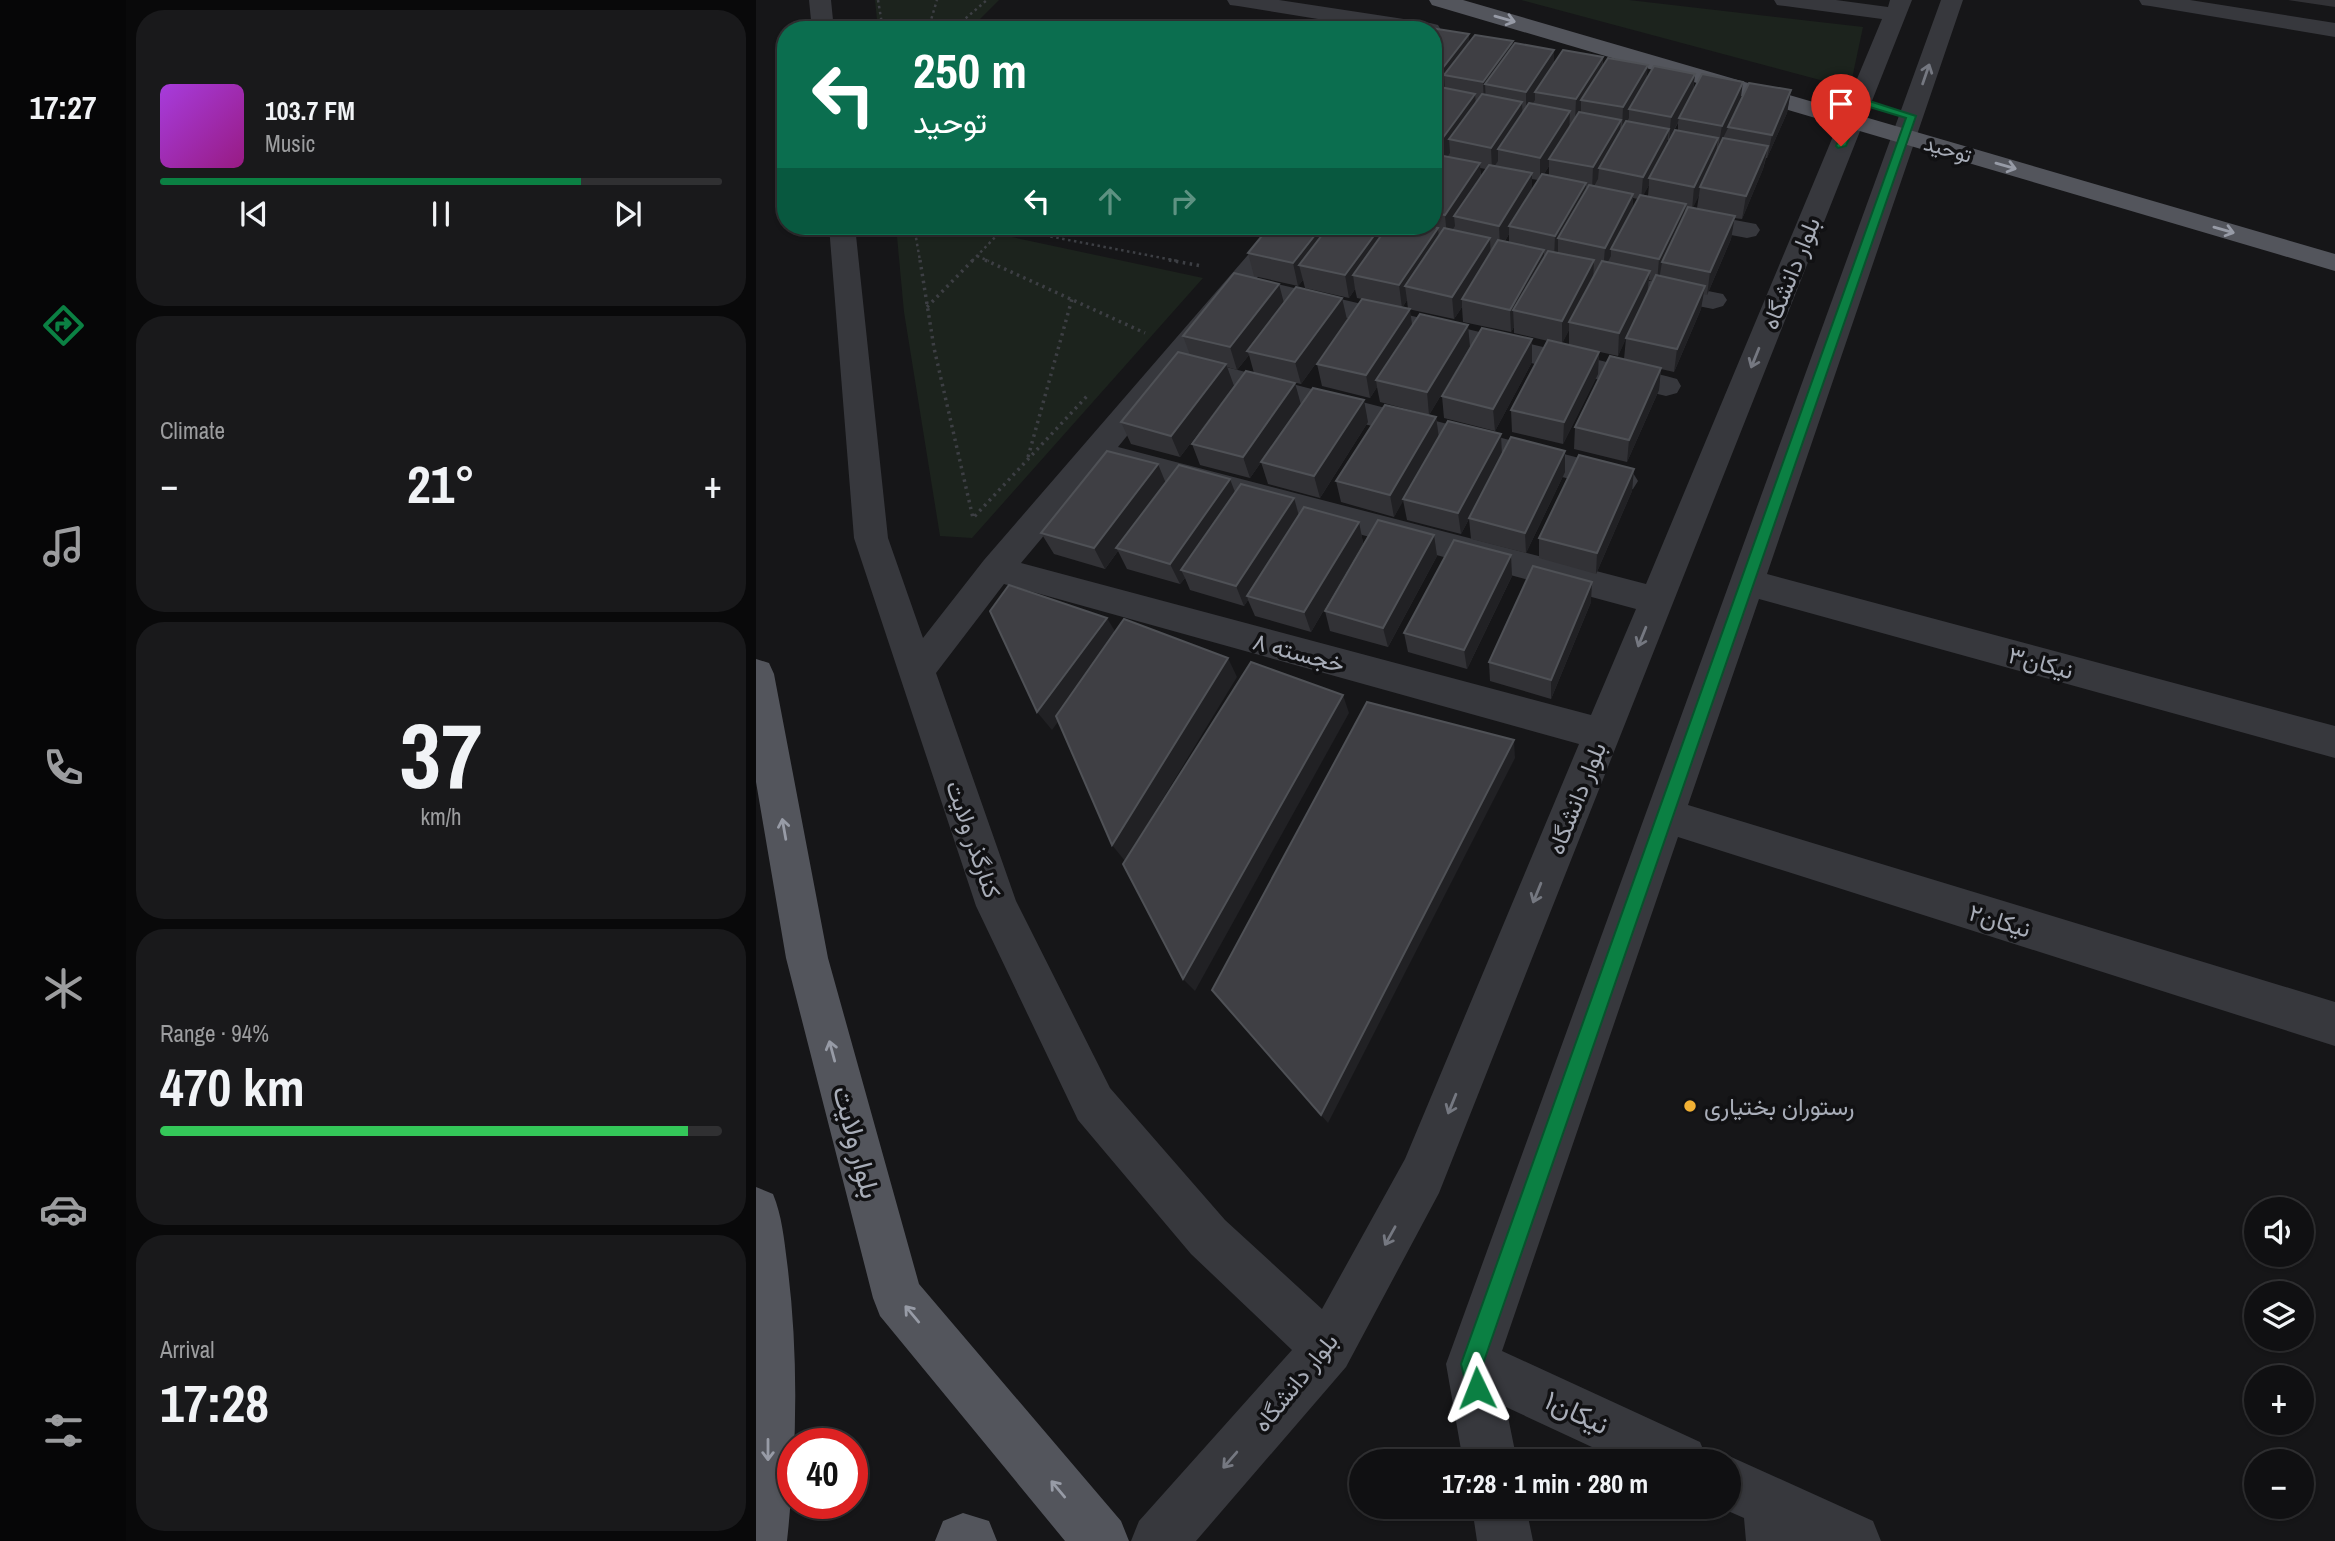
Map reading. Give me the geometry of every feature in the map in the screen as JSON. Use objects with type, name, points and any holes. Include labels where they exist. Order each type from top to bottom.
[{"type":"main road","name":"توحید","points":[[1440,0],[1656,63],[1856,111]]},
{"type":"main road","name":"توحید","points":[[1505,0],[2335,263]]},
{"type":"main road","name":"توحید","points":[[1908,126],[2136,181]]},
{"type":"main road","name":"بلوار ولایت","points":[[756,674],[807,958],[898,1298],[1101,1541]]},
{"type":"main road","points":[[756,1211],[768,1315],[768,1465],[759,1541]]},
{"type":"main road","points":[[963,1541],[969,1541]]},
{"type":"street","points":[[820,0],[822,21]]},
{"type":"street","points":[[1238,0],[1348,21]]},
{"type":"street","points":[[1785,0],[1898,7]]},
{"type":"street","points":[[1488,1449],[1472,1364],[1952,0]]},
{"type":"street","points":[[2150,0],[2335,30]]},
{"type":"street","name":"بلوار دانشگاه","points":[[1159,1541],[1328,1349],[1422,1176],[1898,7]]},
{"type":"street","points":[[1442,33],[1465,8]]},
{"type":"street","points":[[1619,77],[1629,76],[1656,63]]},
{"type":"street","points":[[1652,212],[1747,230]]},
{"type":"street","name":"کنارگذر ولایت","points":[[843,235],[871,538],[997,906],[1094,1104],[1208,1237],[1328,1349]]},
{"type":"street","points":[[916,670],[996,569],[1098,452],[1168,362],[1279,235]]},
{"type":"street","points":[[1237,283],[1667,386]]},
{"type":"street","points":[[1624,283],[1713,300]]},
{"type":"street","points":[[1168,362],[1622,481]]},
{"type":"street","points":[[1098,452],[1657,601]]},
{"type":"street","name":"خجسته ۸","points":[[996,569],[1602,734]]},
{"type":"street","name":"نیکان۳","points":[[1747,582],[2335,742]]},
{"type":"street","name":"نیکان۲","points":[[1665,816],[2335,1024]]},
{"type":"street","name":"نیکان۱","points":[[1472,1364],[1655,1449]]},
{"type":"street","points":[[1758,1509],[1853,1541]]},
{"type":"street","points":[[1501,1519],[1505,1541]]},
{"type":"path","points":[[878,0],[882,21]]},
{"type":"path","points":[[931,21],[937,0]]},
{"type":"path","points":[[962,21],[987,0]]},
{"type":"path","points":[[915,235],[934,348],[974,518],[1091,392]]},
{"type":"path","points":[[927,307],[997,235]]},
{"type":"path","points":[[1050,235],[1206,267],[1197,276]]},
{"type":"path","points":[[977,256],[1145,332],[1136,342]]},
{"type":"path","points":[[1027,460],[1072,299]]},
{"type":"shaded area","points":[[875,0],[999,0],[978,21],[877,21]]},
{"type":"shaded area","points":[[1521,0],[1629,0],[1863,27],[1850,88]]},
{"type":"shaded area","points":[[897,235],[1008,235],[1203,278],[972,538],[940,536],[904,312]]},
{"type":"building","points":[[1442,30],[1469,34],[1442,69]]},
{"type":"building","points":[[1475,35],[1513,41],[1483,82],[1444,75]]},
{"type":"building","points":[[1515,43],[1554,50],[1526,92],[1485,84]]},
{"type":"building","points":[[1563,50],[1603,57],[1576,99],[1535,92]]},
{"type":"building","points":[[1608,58],[1648,65],[1623,107],[1581,100]]},
{"type":"building","points":[[1654,66],[1695,74],[1671,117],[1629,109]]},
{"type":"building","points":[[1702,74],[1743,82],[1722,126],[1679,118]]},
{"type":"building","points":[[1749,83],[1791,90],[1772,135],[1728,127]]},
{"type":"building","points":[[1442,87],[1475,94],[1442,139]]},
{"type":"building","points":[[1482,94],[1522,102],[1491,148],[1449,139]]},
{"type":"building","points":[[1529,103],[1570,111],[1540,158],[1498,149]]},
{"type":"building","points":[[1579,112],[1621,120],[1593,167],[1549,159]]},
{"type":"building","points":[[1626,121],[1669,129],[1643,177],[1599,168]]},
{"type":"building","points":[[1675,130],[1718,138],[1694,187],[1649,178]]},
{"type":"building","points":[[1723,138],[1768,146],[1746,196],[1700,187]]},
{"type":"building","points":[[1442,156],[1480,163],[1445,215],[1442,214]]},
{"type":"building","points":[[1489,165],[1532,173],[1499,226],[1454,216]]},
{"type":"building","points":[[1542,174],[1586,183],[1555,236],[1509,226]]},
{"type":"building","points":[[1589,185],[1633,194],[1605,248],[1558,238]]},
{"type":"building","points":[[1640,195],[1686,204],[1659,259],[1611,249]]},
{"type":"building","points":[[1688,207],[1735,216],[1710,272],[1662,262]]},
{"type":"building","points":[[1444,228],[1490,238],[1452,297],[1405,286],[1439,235],[1442,235]]},
{"type":"building","points":[[1263,235],[1315,235],[1293,263],[1248,253]]},
{"type":"building","points":[[1322,235],[1374,235],[1345,275],[1299,265]]},
{"type":"building","points":[[1382,235],[1433,235],[1399,285],[1353,275]]},
{"type":"building","points":[[1498,240],[1544,250],[1510,310],[1462,299]]},
{"type":"building","points":[[1548,251],[1594,260],[1562,321],[1513,310]]},
{"type":"building","points":[[1602,261],[1650,271],[1619,333],[1569,322]]},
{"type":"building","points":[[1234,273],[1279,284],[1230,347],[1183,336]]},
{"type":"building","points":[[1656,275],[1705,286],[1677,349],[1626,338]]},
{"type":"building","points":[[1296,287],[1342,298],[1295,362],[1247,351]]},
{"type":"building","points":[[1362,299],[1410,309],[1366,375],[1317,364]]},
{"type":"building","points":[[1420,314],[1468,325],[1427,392],[1376,380]]},
{"type":"building","points":[[1482,328],[1532,339],[1493,409],[1442,396]]},
{"type":"building","points":[[1548,340],[1599,352],[1564,422],[1511,410]]},
{"type":"building","points":[[1178,352],[1226,364],[1171,436],[1121,422]]},
{"type":"building","points":[[1610,356],[1661,368],[1629,440],[1575,427]]},
{"type":"building","points":[[1246,371],[1295,383],[1243,457],[1192,444]]},
{"type":"building","points":[[1313,388],[1364,400],[1314,476],[1261,462]]},
{"type":"building","points":[[1385,405],[1436,417],[1390,495],[1336,481]]},
{"type":"building","points":[[1448,421],[1501,434],[1458,513],[1403,499]]},
{"type":"building","points":[[1511,437],[1565,451],[1525,533],[1469,518]]},
{"type":"building","points":[[1107,451],[1158,464],[1094,548],[1041,533]]},
{"type":"building","points":[[1579,455],[1634,469],[1597,553],[1539,538]]},
{"type":"building","points":[[1179,465],[1230,479],[1170,564],[1116,548]]},
{"type":"building","points":[[1241,484],[1294,498],[1236,586],[1181,570]]},
{"type":"building","points":[[1304,507],[1359,522],[1304,612],[1247,596]]},
{"type":"building","points":[[1378,520],[1434,535],[1383,628],[1325,611]]},
{"type":"building","points":[[1454,540],[1511,555],[1464,650],[1404,633]]},
{"type":"building","points":[[1533,566],[1592,582],[1551,680],[1489,662]]},
{"type":"building","points":[[1009,585],[1107,618],[1037,712],[990,611]]},
{"type":"building","points":[[1124,619],[1228,658],[1112,845],[1056,716]]},
{"type":"building","points":[[1251,662],[1343,695],[1183,979],[1123,864]]},
{"type":"building","points":[[1367,702],[1514,740],[1321,1115],[1212,990]]},
{"type":"place","name":"رستوران بختیاری","points":[[1690,1106]]},
{"type":"route","points":[[1477,1388],[1472,1364],[1911,116],[1860,101],[1841,146]]}]
